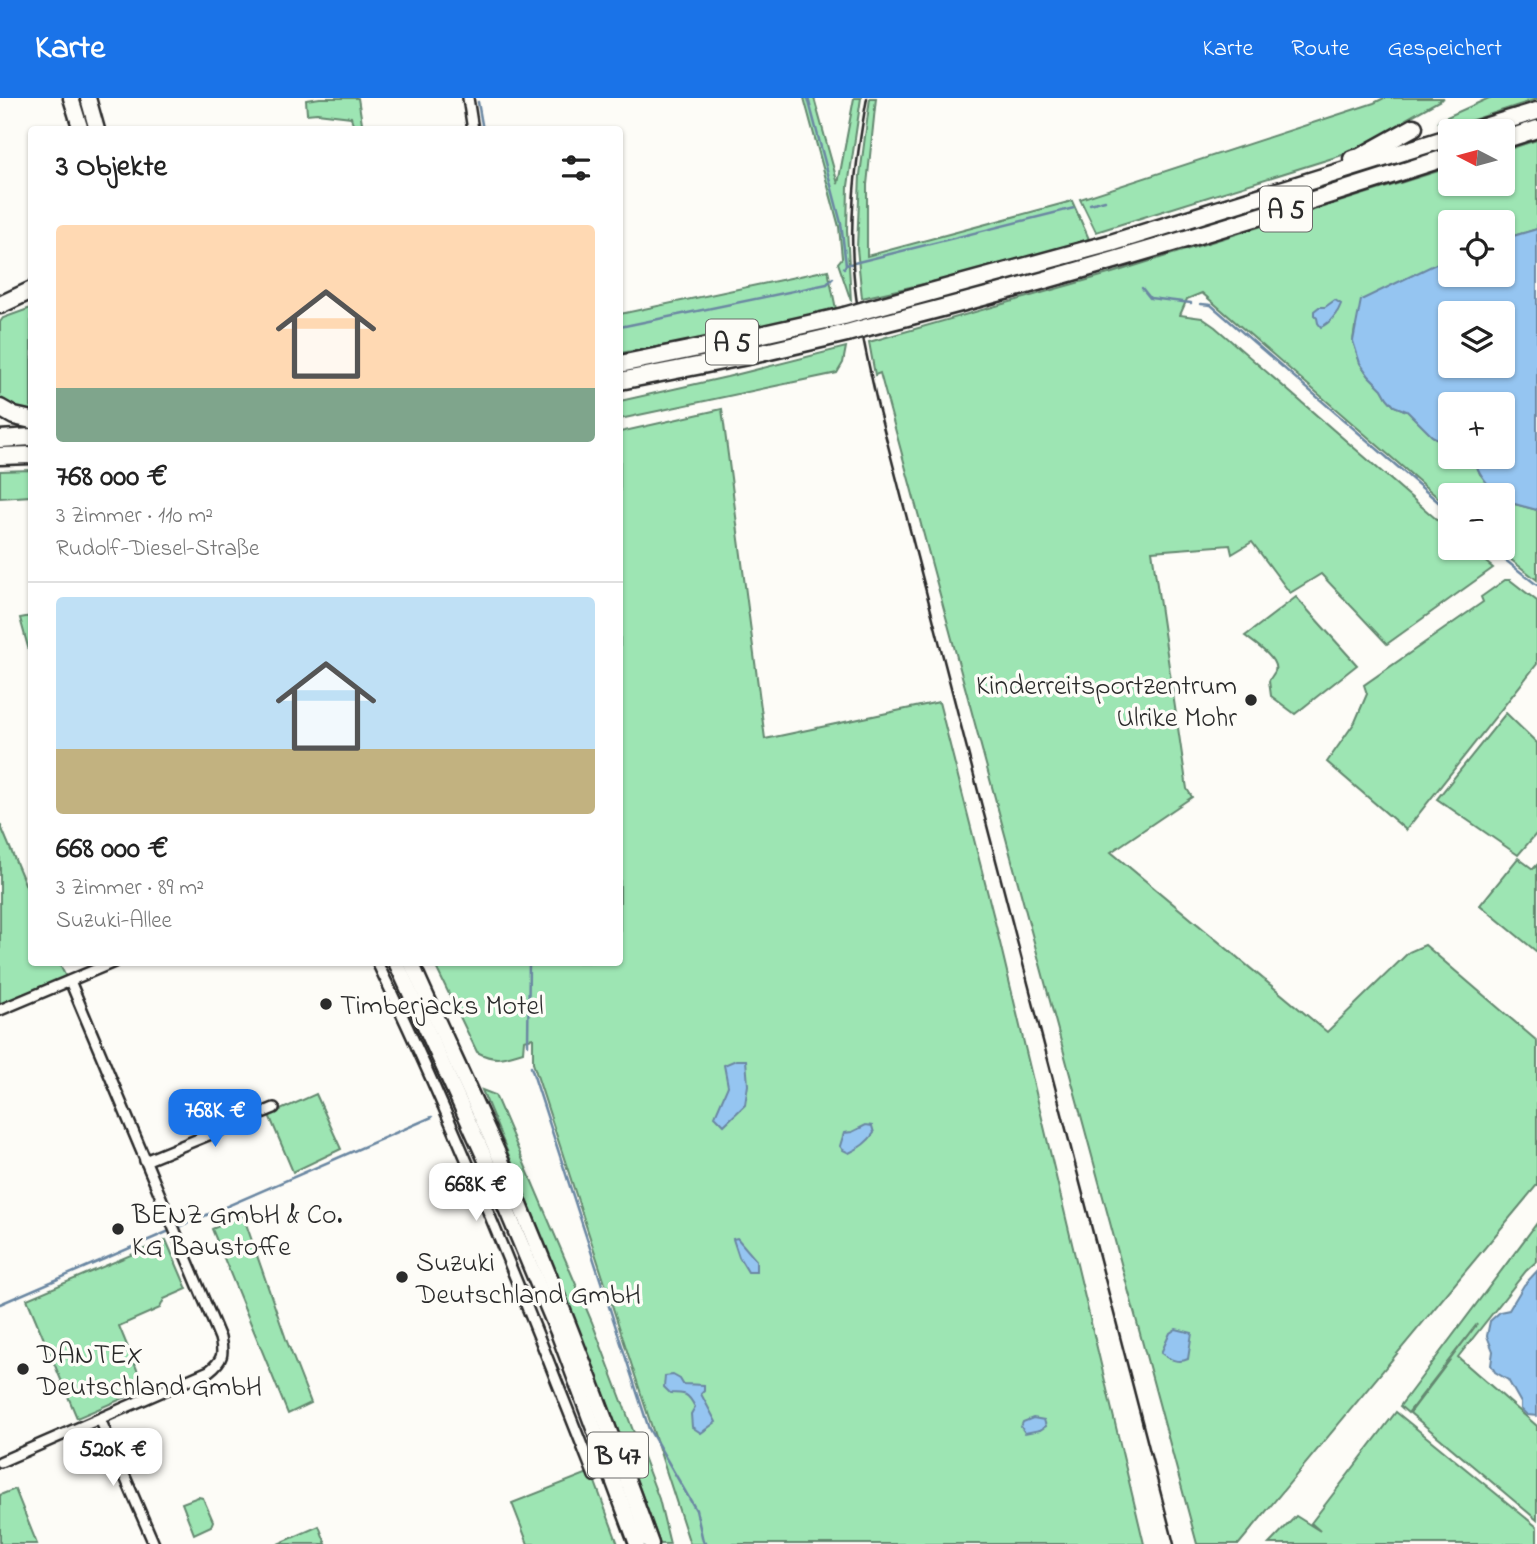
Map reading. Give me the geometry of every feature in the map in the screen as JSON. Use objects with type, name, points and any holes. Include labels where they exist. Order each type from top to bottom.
[{"type":"highway","points":[[1511,119],[1537,111]]},
{"type":"highway","points":[[1308,182],[1315,172],[1360,157],[1414,127]]},
{"type":"highway","points":[[1516,135],[1537,129]]},
{"type":"highway","name":"A 5","points":[[623,363],[844,316],[1111,243],[1438,142]]},
{"type":"highway","name":"A 5","points":[[623,380],[748,356],[974,301],[1092,268],[1438,160]]},
{"type":"highway","points":[[0,305],[28,292]]},
{"type":"highway","points":[[0,312],[28,299]]},
{"type":"highway","points":[[0,408],[14,416],[28,419]]},
{"type":"highway","points":[[0,439],[28,437]]},
{"type":"highway","points":[[0,456],[28,455]]},
{"type":"main road","points":[[71,98],[79,126]]},
{"type":"main road","points":[[88,98],[96,126]]},
{"type":"main road","name":"B 47","points":[[398,966],[485,1158],[558,1332],[637,1544]]},
{"type":"main road","name":"B 47","points":[[413,966],[537,1246],[586,1367],[651,1544]]},
{"type":"street","points":[[468,98],[472,126]]},
{"type":"street","points":[[0,1010],[105,966]]},
{"type":"street","points":[[379,966],[412,1034],[536,1326],[594,1476]]},
{"type":"street","points":[[0,1462],[209,1371],[222,1357],[220,1338],[70,981]]},
{"type":"street","points":[[145,1161],[274,1108]]},
{"type":"street","points":[[100,1419],[154,1544]]},
{"type":"green space","points":[[358,98],[363,126],[353,126],[351,117],[307,114],[306,100]]},
{"type":"green space","points":[[804,98],[814,98],[838,184],[854,98],[861,98],[848,186],[847,230],[851,301],[838,263],[842,258],[839,227]]},
{"type":"green space","points":[[870,98],[876,98],[867,185],[867,256],[1072,201],[1089,239],[998,267],[862,298],[857,248],[860,175]]},
{"type":"green space","points":[[1384,98],[1444,98],[1406,119],[1396,130],[1352,152],[1096,232],[1080,199],[1374,103]]},
{"type":"green space","points":[[1489,98],[1537,98],[1476,119],[1442,119]]},
{"type":"green space","points":[[1537,140],[1537,229],[1515,235],[1515,210],[1438,210],[1438,264],[1355,327],[1353,341],[1360,363],[1387,398],[1394,406],[1407,411],[1438,439],[1438,469],[1478,469],[1488,483],[1438,483],[1438,498],[1202,293],[1187,299],[1180,315],[1202,318],[1215,327],[1438,521],[1438,560],[1483,560],[1493,568],[1387,644],[1321,574],[1290,593],[1252,542],[1232,554],[1230,545],[1152,551],[1187,789],[1192,797],[1111,852],[1327,1032],[1409,952],[1425,945],[1537,1041],[1537,1185],[1239,1544],[1197,1544],[880,373],[875,375],[869,342],[1112,273],[1438,171],[1438,196],[1516,196],[1516,147]]},
{"type":"green space","points":[[828,270],[836,309],[692,341],[623,352],[623,313]]},
{"type":"green space","points":[[28,309],[28,415],[0,401],[0,322],[3,318]]},
{"type":"green space","points":[[846,347],[843,363],[837,373],[623,418],[623,400]]},
{"type":"green space","points":[[722,409],[765,739],[939,702],[995,922],[1144,1544],[690,1544],[533,1063],[533,1038],[524,1040],[523,1052],[510,1056],[495,1058],[477,1052],[435,966],[623,966],[623,431]]},
{"type":"green space","points":[[28,470],[28,496],[0,498],[0,471]]},
{"type":"green space","points":[[1515,504],[1537,510],[1537,580],[1511,560],[1515,560]]},
{"type":"green space","points":[[1505,580],[1510,580],[1537,601],[1537,664],[1406,830],[1327,762],[1355,722],[1367,694],[1364,685],[1483,602],[1481,597]]},
{"type":"green space","points":[[1296,597],[1357,665],[1295,714],[1271,696],[1269,681],[1275,671],[1273,661],[1245,636]]},
{"type":"green space","points":[[28,617],[28,647],[20,618]]},
{"type":"green space","points":[[1506,713],[1537,743],[1537,833],[1518,855],[1437,799]]},
{"type":"green space","points":[[0,824],[28,891],[28,966],[60,966],[66,977],[0,1004]]},
{"type":"green space","points":[[1518,858],[1533,869],[1537,865],[1537,952],[1480,905]]},
{"type":"green space","points":[[482,1090],[495,1095],[592,1322],[659,1499],[670,1544],[660,1544],[574,1316]]},
{"type":"green space","points":[[316,1094],[341,1149],[293,1172],[269,1115]]},
{"type":"green space","points":[[243,1215],[311,1403],[288,1414],[212,1229]]},
{"type":"green space","points":[[1537,1223],[1537,1261],[1526,1271],[1458,1357],[1537,1426],[1537,1520],[1410,1413],[1477,1324],[1408,1413],[1400,1406]]},
{"type":"green space","points":[[166,1240],[187,1289],[164,1299],[160,1308],[119,1326],[145,1389],[77,1418],[27,1299]]},
{"type":"green space","points":[[1396,1412],[1537,1527],[1537,1544],[1269,1544],[1296,1516],[1320,1531],[1311,1523]]},
{"type":"green space","points":[[588,1473],[591,1481],[595,1482],[618,1544],[528,1544],[512,1503]]},
{"type":"green space","points":[[15,1489],[37,1544],[0,1544],[0,1495]]},
{"type":"green space","points":[[198,1497],[203,1498],[213,1521],[211,1526],[194,1534],[182,1503]]},
{"type":"green space","points":[[319,1526],[326,1544],[278,1544]]},
{"type":"water","points":[[1537,229],[1537,510],[1515,504],[1515,483],[1487,483],[1478,469],[1515,469],[1515,392],[1438,392],[1438,439],[1432,436],[1407,411],[1394,406],[1360,363],[1353,341],[1361,300],[1438,263],[1438,287],[1515,287],[1515,235]]},
{"type":"water","points":[[1335,300],[1341,304],[1340,307],[1321,327],[1314,311]]},
{"type":"water","points":[[736,1060],[746,1060],[748,1085],[745,1105],[724,1125],[715,1116],[728,1086],[724,1065]]},
{"type":"water","points":[[866,1125],[872,1126],[874,1133],[869,1140],[849,1153],[843,1150],[840,1146],[844,1133]]},
{"type":"water","points":[[737,1238],[756,1260],[756,1272],[748,1272],[739,1257],[733,1239]]},
{"type":"water","points":[[1537,1271],[1537,1416],[1527,1415],[1521,1409],[1521,1403],[1508,1380],[1495,1372],[1491,1365],[1493,1351],[1487,1336],[1490,1321],[1500,1312],[1509,1310],[1524,1285]]},
{"type":"water","points":[[1176,1329],[1192,1333],[1188,1359],[1181,1361],[1161,1353],[1170,1333]]},
{"type":"water","points":[[673,1375],[683,1384],[704,1385],[701,1394],[716,1422],[701,1433],[692,1427],[691,1414],[695,1407],[688,1396],[670,1393],[664,1387],[665,1376]]},
{"type":"water","points":[[1033,1418],[1044,1420],[1046,1426],[1025,1433],[1021,1427],[1023,1422]]},
{"type":"waterway","points":[[808,98],[841,223],[846,265],[844,268]]},
{"type":"waterway","points":[[478,102],[482,126]]},
{"type":"waterway","points":[[1090,204],[1105,200]]},
{"type":"waterway","points":[[846,265],[1074,208]]},
{"type":"waterway","points":[[623,326],[827,284],[833,278]]},
{"type":"waterway","points":[[1142,288],[1150,298],[1191,303]]},
{"type":"waterway","points":[[1201,304],[1211,305],[1438,502]]},
{"type":"waterway","points":[[1505,560],[1537,585]]},
{"type":"waterway","points":[[528,1045],[529,966]]},
{"type":"waterway","points":[[531,1067],[649,1429],[696,1510],[706,1544]]},
{"type":"waterway","points":[[179,1227],[432,1117]]},
{"type":"waterway","points":[[0,1304],[167,1232]]},
{"type":"railway","points":[[867,98],[852,221],[853,271],[860,324],[878,407],[1174,1544]]},
{"type":"place","name":"Kinderreitsportzentrum Ulrike Mohr","points":[[1251,700]]},
{"type":"place","name":"Timberjacks Motel","points":[[326,1004]]},
{"type":"place","name":"BENZ GmbH & Co. KG Baustoffe","points":[[118,1229]]},
{"type":"place","name":"Suzuki Deutschland GmbH","points":[[402,1277]]},
{"type":"place","name":"DANTEX Deutschland GmbH","points":[[23,1369]]}]
